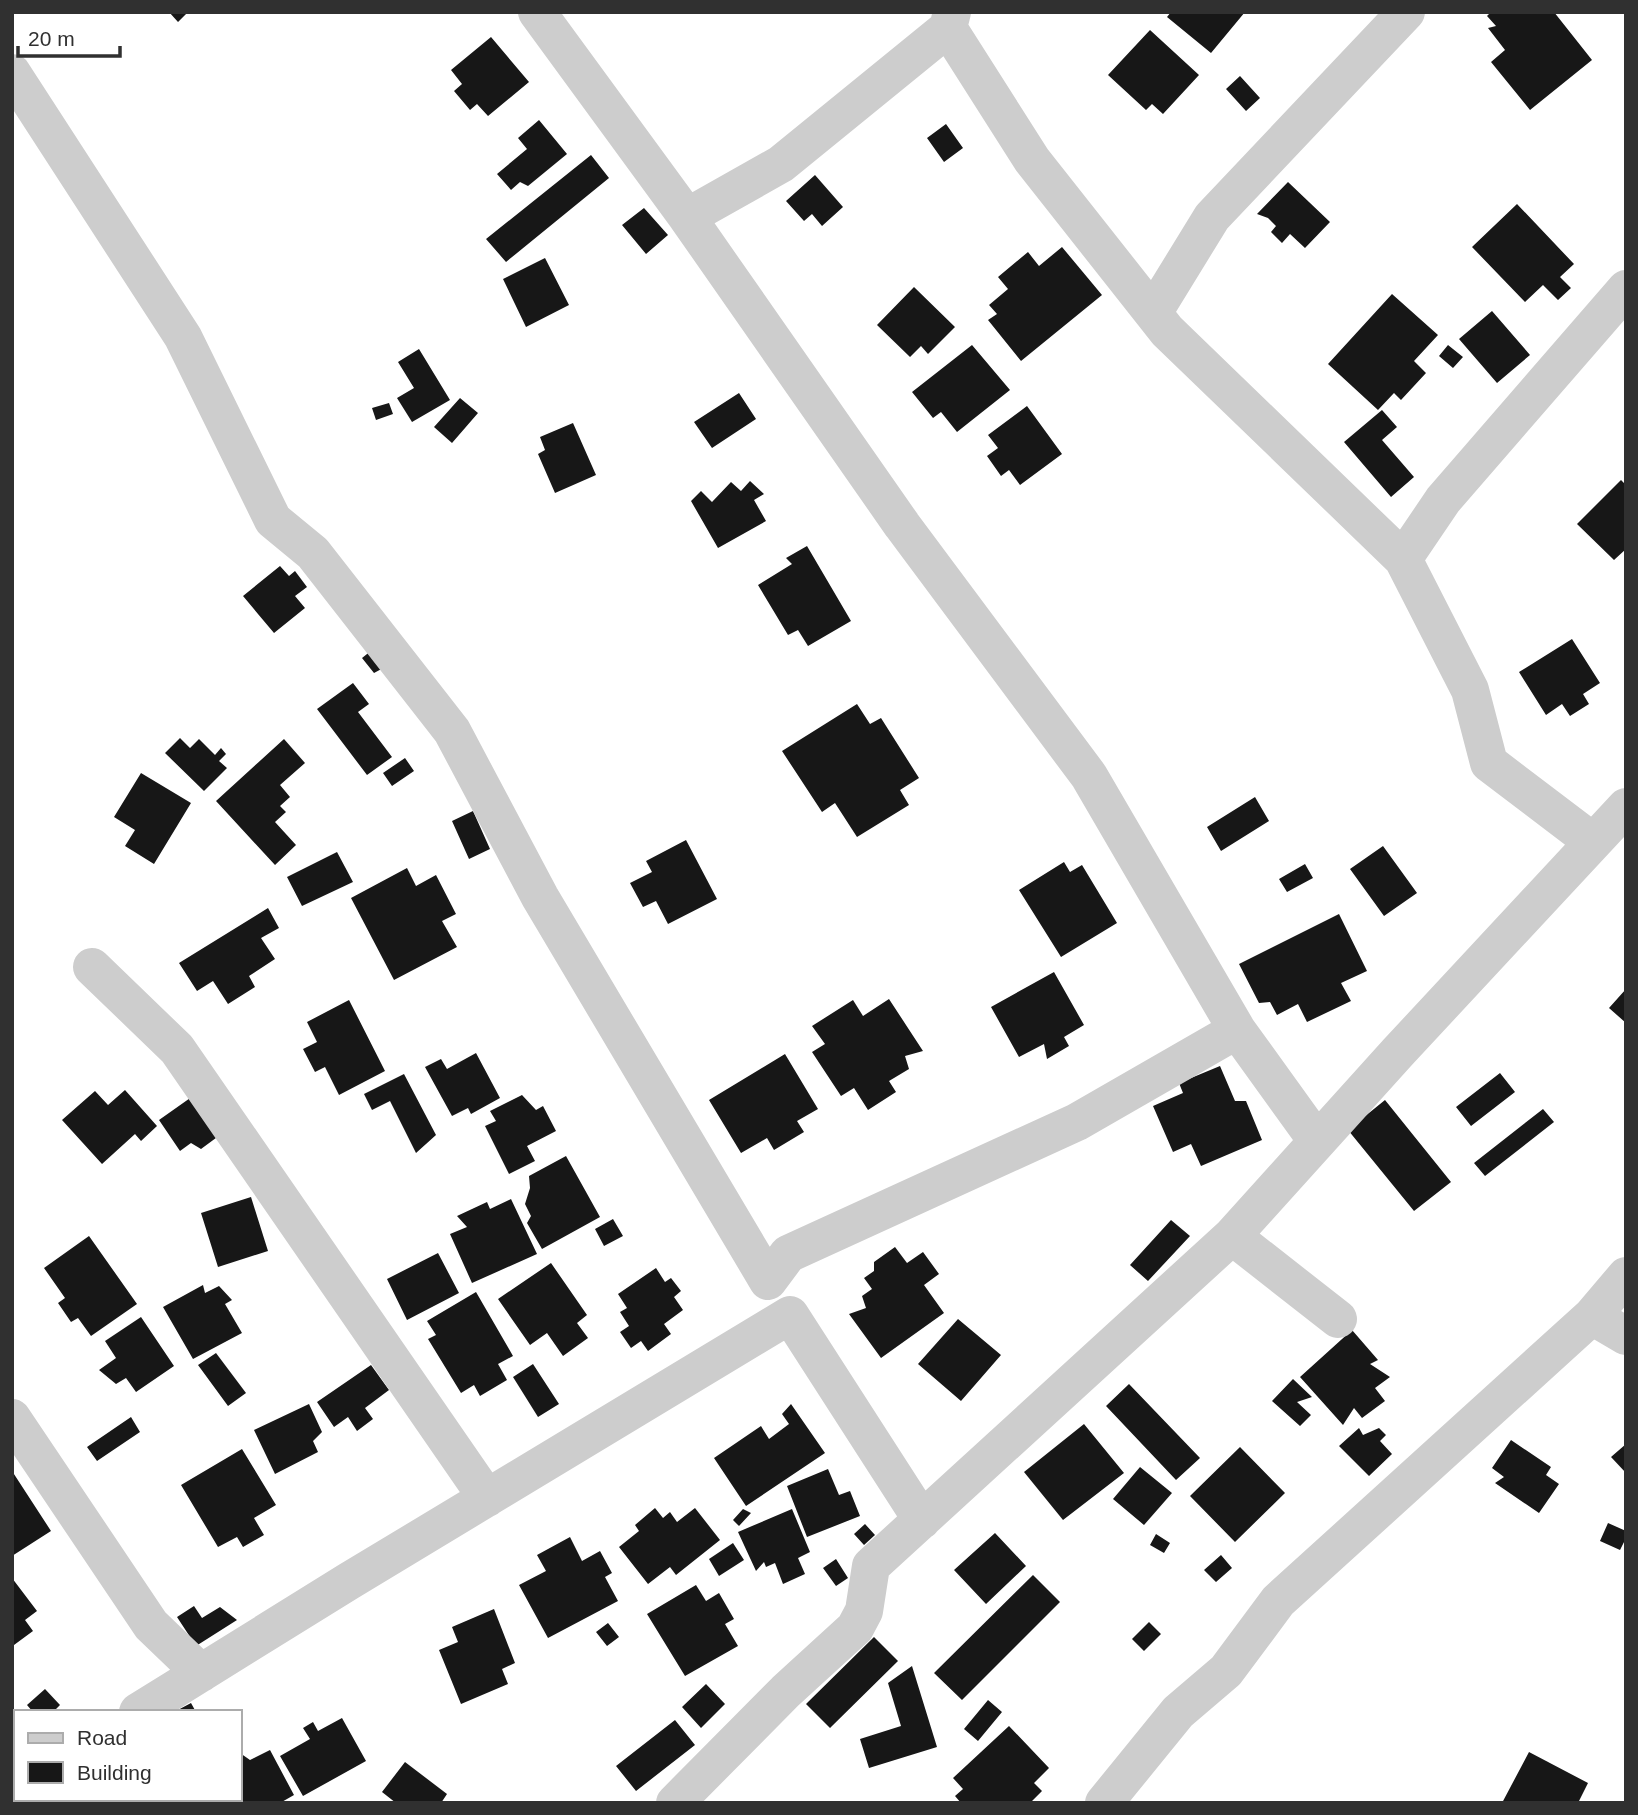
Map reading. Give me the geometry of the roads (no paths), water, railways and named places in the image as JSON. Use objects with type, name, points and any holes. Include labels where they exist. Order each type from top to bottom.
[{"type":"street","points":[[537,12],[687,218],[902,525],[1089,776],[1237,1030],[1317,1141]]},
{"type":"street","points":[[1153,313],[1212,217],[1406,12]]},
{"type":"street","points":[[687,218],[781,164],[950,20],[1032,160],[1167,331],[1403,559],[1469,690],[1489,763],[1593,842]]},
{"type":"street","points":[[12,74],[183,337],[273,520],[313,553],[452,731],[540,897],[768,1281],[922,1520]]},
{"type":"street","points":[[1403,559],[1443,500],[1626,289]]},
{"type":"street","points":[[675,1803],[786,1691],[855,1628],[864,1611],[871,1566],[1232,1236],[1626,807]]},
{"type":"street","points":[[92,967],[177,1049],[487,1499]]},
{"type":"street","points":[[768,1281],[788,1255],[1077,1122],[1237,1030]]},
{"type":"street","points":[[1232,1236],[1338,1319]]},
{"type":"street","points":[[1104,1803],[1178,1712],[1226,1671],[1278,1601],[1592,1316],[1626,1276]]},
{"type":"street","points":[[141,1710],[790,1315]]},
{"type":"street","points":[[1592,1316],[1626,1336]]},
{"type":"street","points":[[12,1418],[151,1625],[201,1673]]}]
